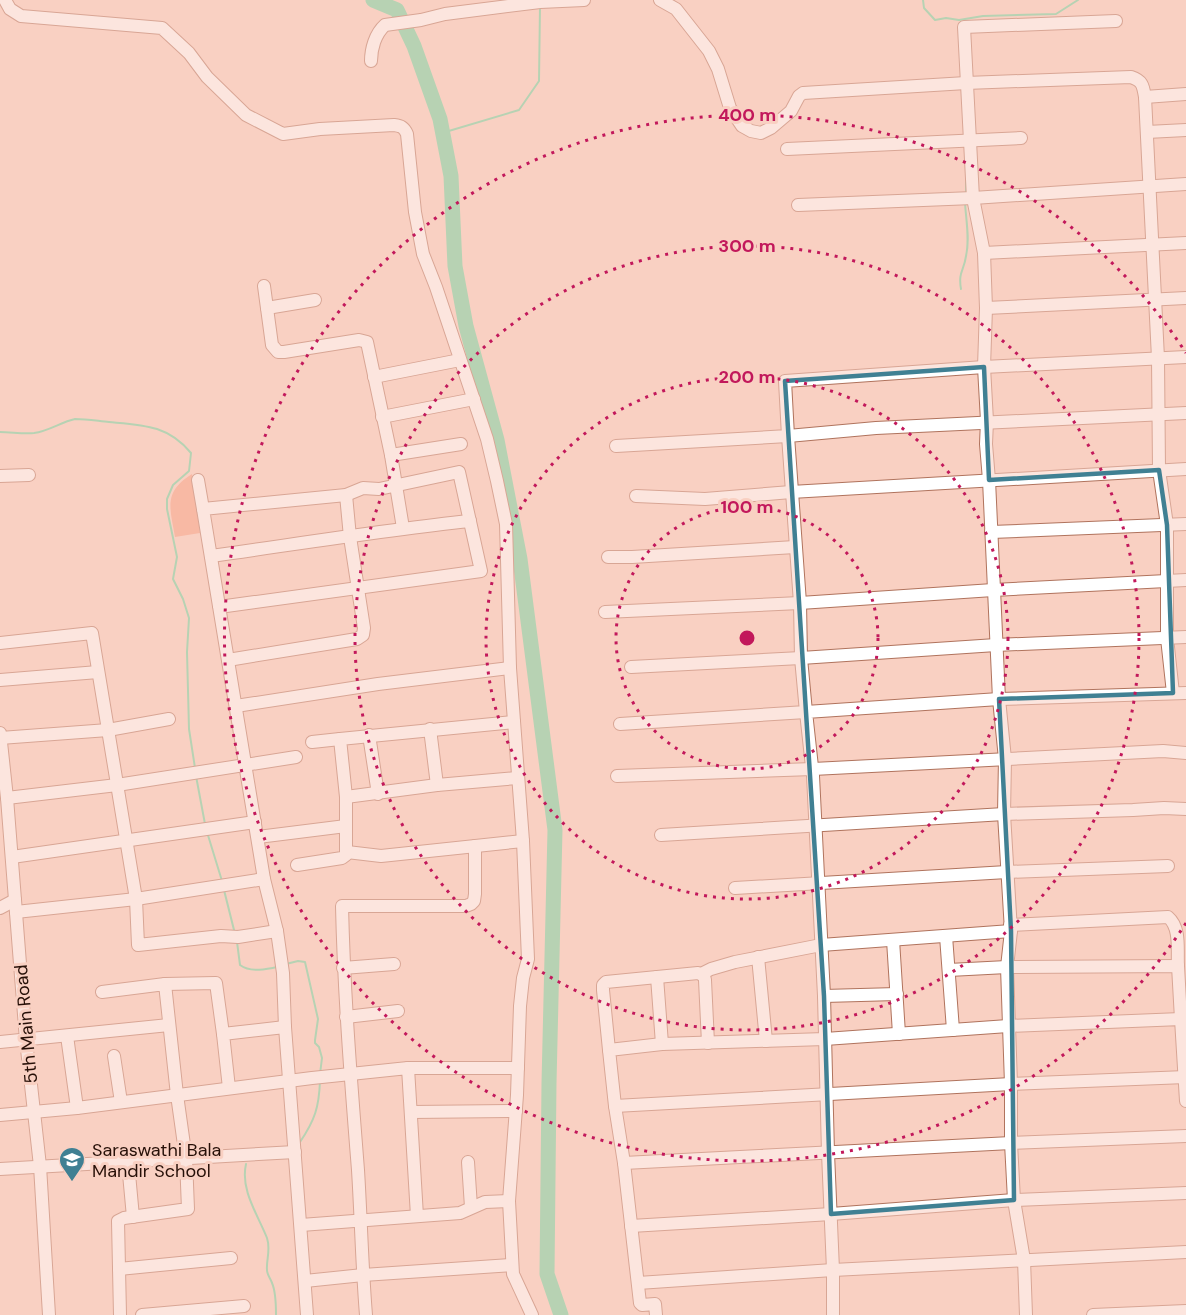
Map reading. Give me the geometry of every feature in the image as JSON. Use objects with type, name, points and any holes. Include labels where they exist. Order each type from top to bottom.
[{"type":"street","points":[[5,0],[10,9],[21,16],[162,28],[189,53],[207,77],[246,115],[283,134],[321,129],[394,125],[402,126],[407,134],[415,212],[423,254],[487,439],[506,524],[510,668],[523,841],[528,959],[520,1006],[516,1111],[509,1201],[512,1265],[515,1280],[532,1315]]},
{"type":"street","points":[[371,61],[376,38],[380,29],[385,25],[445,14],[540,2],[584,0]]},
{"type":"street","points":[[660,0],[676,9],[709,51],[718,69],[730,108],[742,126],[761,133],[771,128],[791,111],[798,96],[803,93],[966,83],[1131,77],[1143,85],[1156,299],[1159,470],[1167,525],[1167,638],[1173,693]]},
{"type":"street","points":[[1026,1315],[1024,1260],[1014,1200],[1011,1143],[1007,967],[1010,928],[1004,814],[1005,759],[999,699],[986,444],[984,253],[973,198],[964,27],[1116,21]]},
{"type":"street","points":[[1145,97],[1186,94]]},
{"type":"street","points":[[1147,132],[1186,130]]},
{"type":"street","points":[[787,149],[1021,138]]},
{"type":"street","points":[[798,205],[973,198],[1186,184]]},
{"type":"street","points":[[984,253],[1186,243]]},
{"type":"street","points":[[264,286],[272,345],[278,352],[364,340],[367,342],[403,528]]},
{"type":"street","points":[[986,308],[1186,298]]},
{"type":"street","points":[[267,308],[315,300]]},
{"type":"street","points":[[833,1315],[824,996],[813,769],[801,658],[800,603],[785,381],[984,367],[1186,357]]},
{"type":"street","points":[[374,377],[460,360]]},
{"type":"street","points":[[382,417],[474,399]]},
{"type":"street","points":[[616,446],[987,421],[1186,412]]},
{"type":"street","points":[[390,455],[461,444]]},
{"type":"street","points":[[636,496],[705,499],[1186,469]]},
{"type":"street","points":[[203,509],[346,495],[363,488],[379,489],[459,472],[481,572],[219,607]]},
{"type":"street","points":[[0,476],[29,475]]},
{"type":"street","points":[[198,480],[264,879],[277,931],[283,973],[307,1315]]},
{"type":"street","points":[[228,660],[357,639],[363,635],[364,628],[346,495]]},
{"type":"street","points":[[211,556],[403,528],[470,521]]},
{"type":"street","points":[[991,532],[1186,524]]},
{"type":"street","points":[[608,557],[795,547]]},
{"type":"street","points":[[604,612],[1186,580]]},
{"type":"street","points":[[0,643],[92,633],[136,899],[138,945],[221,936],[238,937],[277,931]]},
{"type":"street","points":[[631,666],[996,645],[1186,637]]},
{"type":"street","points":[[236,706],[378,684],[510,668]]},
{"type":"street","points":[[0,680],[98,672]]},
{"type":"street","points":[[620,724],[999,699],[1186,693]]},
{"type":"street","points":[[0,738],[108,730],[169,719]]},
{"type":"street","points":[[312,742],[514,722]]},
{"type":"street","points":[[430,729],[437,785]]},
{"type":"street","name":"5th Main Road","points":[[0,733],[7,798],[4,826],[12,857],[26,1040],[40,1166],[49,1315]]},
{"type":"street","points":[[369,735],[378,794]]},
{"type":"street","points":[[297,865],[342,858],[346,855],[346,797],[340,739]]},
{"type":"street","points":[[617,776],[813,769],[1163,751],[1186,753]]},
{"type":"street","points":[[7,798],[117,785],[296,757]]},
{"type":"street","points":[[346,797],[437,785],[517,778]]},
{"type":"street","points":[[661,835],[1004,814],[1186,809]]},
{"type":"street","points":[[12,857],[255,822]]},
{"type":"street","points":[[258,837],[346,826]]},
{"type":"street","points":[[347,852],[381,856],[523,841]]},
{"type":"street","points":[[366,1315],[343,968],[342,906],[466,906],[471,904],[475,894],[475,846]]},
{"type":"street","points":[[735,888],[1007,872],[1168,866]]},
{"type":"street","points":[[0,908],[136,899],[264,879]]},
{"type":"street","points":[[656,1315],[655,1304],[642,1305],[640,1303],[609,1050],[603,985],[606,982],[701,974],[727,964],[821,945],[1168,917],[1174,922],[1176,931],[1184,1019],[1186,1101]]},
{"type":"street","points":[[946,936],[953,1030]]},
{"type":"street","points":[[893,940],[899,1034]]},
{"type":"street","points":[[758,957],[766,1041]]},
{"type":"street","points":[[343,968],[394,964]]},
{"type":"street","points":[[949,970],[1007,967],[1178,966]]},
{"type":"street","points":[[701,974],[705,980],[708,1043]]},
{"type":"street","points":[[657,977],[663,1044]]},
{"type":"street","points":[[102,992],[165,984],[216,983],[229,1088]]},
{"type":"street","points":[[120,1315],[118,1221],[124,1218],[188,1209],[186,1159],[165,984]]},
{"type":"street","points":[[824,996],[897,994]]},
{"type":"street","points":[[346,1017],[399,1011]]},
{"type":"street","points":[[609,1050],[663,1044],[825,1039],[1008,1026],[1184,1019]]},
{"type":"street","points":[[0,1042],[169,1025]]},
{"type":"street","points":[[223,1034],[285,1027]]},
{"type":"street","points":[[67,1036],[77,1108]]},
{"type":"street","points":[[114,1056],[121,1102]]},
{"type":"street","points":[[0,1115],[77,1108],[408,1068],[518,1068]]},
{"type":"street","points":[[408,1068],[417,1216]]},
{"type":"street","points":[[615,1106],[1011,1084],[1185,1077]]},
{"type":"street","points":[[411,1112],[516,1111]]},
{"type":"street","points":[[624,1164],[828,1152],[1186,1136]]},
{"type":"street","points":[[0,1169],[295,1152]]},
{"type":"street","points":[[128,1162],[133,1217]]},
{"type":"street","points":[[468,1162],[471,1207]]},
{"type":"street","points":[[632,1226],[1014,1200],[1186,1193]]},
{"type":"street","points":[[301,1225],[460,1213],[485,1202],[509,1201]]},
{"type":"street","points":[[638,1283],[1186,1251]]},
{"type":"street","points":[[119,1269],[231,1258]]},
{"type":"street","points":[[305,1281],[512,1265]]},
{"type":"street","points":[[142,1315],[244,1306]]},
{"type":"street","points":[[1093,1315],[1186,1311]]},
{"type":"highlighted area","points":[[984,367],[989,480],[1159,470],[1167,525],[1173,693],[999,699],[1011,931],[1014,1200],[831,1214],[824,996],[785,381]]},
{"type":"shaded area","points":[[192,474],[200,533],[175,537],[171,501],[176,487]]},
{"type":"waterway","points":[[373,0],[397,10],[414,46],[440,119],[451,176],[455,266],[466,326],[497,440],[520,559],[555,830],[547,1274],[561,1315]]},
{"type":"waterway","points":[[923,0],[924,8],[935,20],[1056,14],[1078,0]]},
{"type":"waterway","points":[[442,133],[519,110],[539,81],[540,6]]},
{"type":"waterway","points":[[966,178],[966,193]]},
{"type":"waterway","points":[[961,289],[961,275],[968,243],[965,203]]},
{"type":"waterway","points":[[0,432],[34,433],[75,419],[133,424],[164,432],[191,453],[189,471],[173,485],[167,499],[167,509],[177,557],[173,579],[189,618],[187,652],[189,729],[195,768]]},
{"type":"waterway","points":[[196,776],[205,824]]},
{"type":"waterway","points":[[207,832],[222,881]]},
{"type":"waterway","points":[[224,890],[235,934]]},
{"type":"waterway","points":[[237,942],[240,965],[253,970],[278,967]]},
{"type":"waterway","points":[[286,964],[305,962],[318,1019],[315,1043],[319,1047],[322,1058],[320,1074]]},
{"type":"waterway","points":[[300,1142],[315,1113],[320,1081]]},
{"type":"waterway","points":[[246,1164],[245,1183],[268,1242],[267,1272],[276,1299],[276,1315]]},
{"type":"place","name":"Saraswathi Bala Mandir School","points":[[72,1183]]}]
